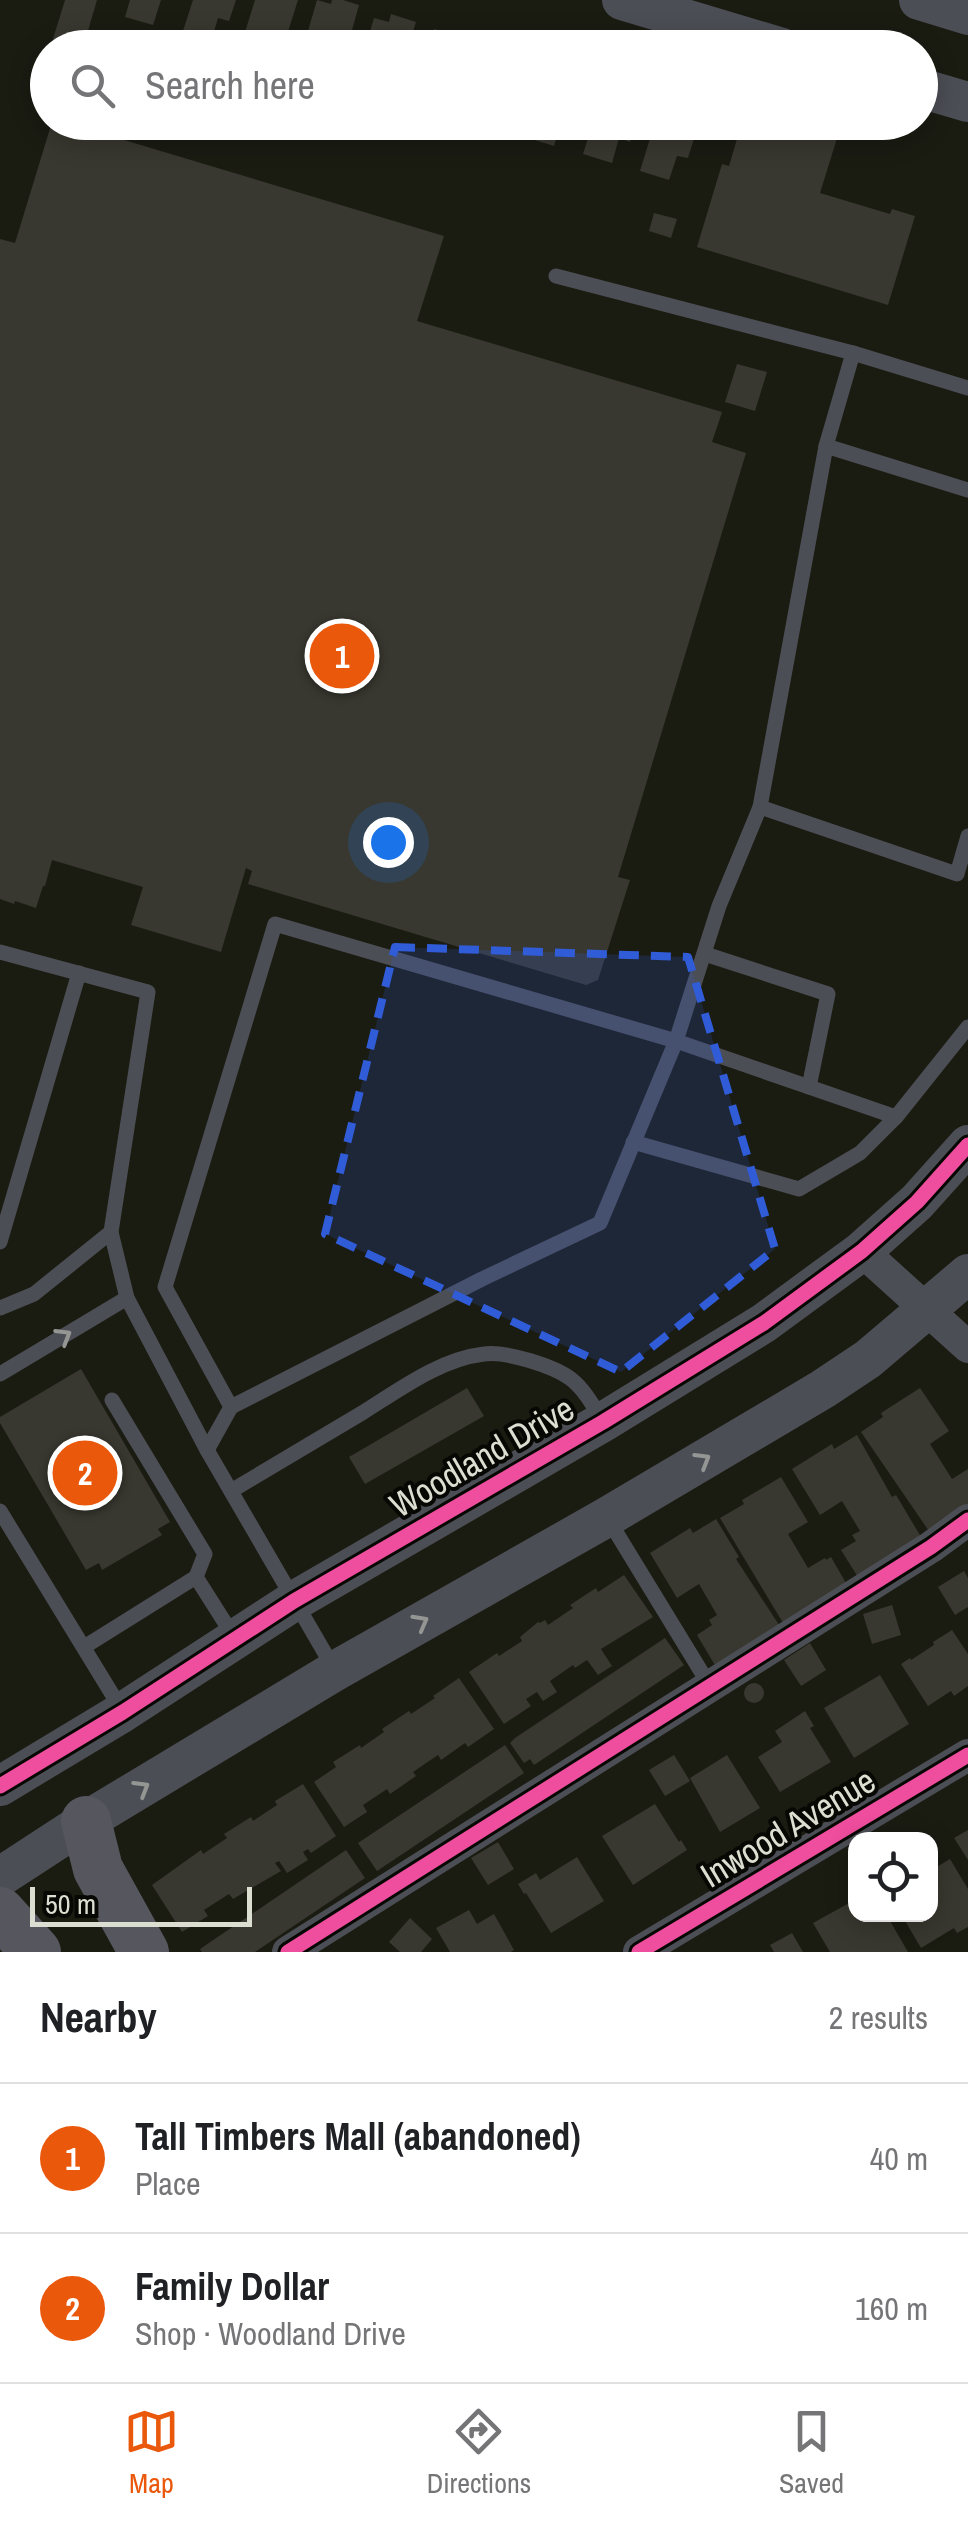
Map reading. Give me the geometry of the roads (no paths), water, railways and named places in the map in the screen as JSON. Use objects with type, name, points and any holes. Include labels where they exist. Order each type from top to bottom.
[{"type":"main road","points":[[86,1822],[98,1869],[144,1952]]},
{"type":"main road","points":[[0,1912],[36,1952]]},
{"type":"street","points":[[622,0],[749,18]]},
{"type":"street","points":[[919,0],[968,15]]},
{"type":"street","points":[[938,93],[968,102]]},
{"type":"street","name":"Woodland Drive","points":[[0,1786],[294,1601],[603,1422],[764,1323],[862,1252],[917,1202],[968,1145]]},
{"type":"street","points":[[862,1252],[968,1347]]},
{"type":"street","points":[[0,1877],[335,1671],[823,1389],[868,1359],[968,1274]]},
{"type":"street","points":[[288,1952],[932,1548],[968,1520]]},
{"type":"street","name":"Inwood Avenue","points":[[639,1952],[968,1755]]},
{"type":"lane","points":[[556,276],[853,353],[968,388]]},
{"type":"lane","points":[[206,1450],[231,1407],[482,1279],[600,1224],[676,1041],[719,906],[760,807],[826,446],[853,353]]},
{"type":"lane","points":[[826,446],[968,490]]},
{"type":"lane","points":[[760,807],[957,874],[968,836]]},
{"type":"lane","points":[[231,1407],[165,1287],[276,924],[676,1041],[896,1117]]},
{"type":"lane","points":[[0,952],[148,992],[111,1232],[127,1298],[206,1450],[335,1671]]},
{"type":"lane","points":[[705,954],[828,994],[809,1087]]},
{"type":"lane","points":[[0,1242],[78,973]]},
{"type":"lane","points":[[632,1142],[799,1189],[860,1153],[896,1117],[968,1027]]},
{"type":"lane","points":[[0,1308],[34,1294],[111,1232]]},
{"type":"lane","points":[[0,1374],[127,1298]]},
{"type":"lane","points":[[231,1491],[408,1384],[460,1358],[489,1353],[554,1370],[584,1392],[603,1422]]},
{"type":"lane","points":[[84,1648],[196,1577],[205,1554],[112,1400]]},
{"type":"lane","points":[[0,1511],[123,1712]]},
{"type":"lane","points":[[607,1517],[710,1686]]},
{"type":"lane","points":[[196,1577],[236,1640]]},
{"type":"place","name":"Tall Timbers Mall (abandoned)","points":[[342,656]]},
{"type":"place","name":"Family Dollar","points":[[85,1473]]}]
